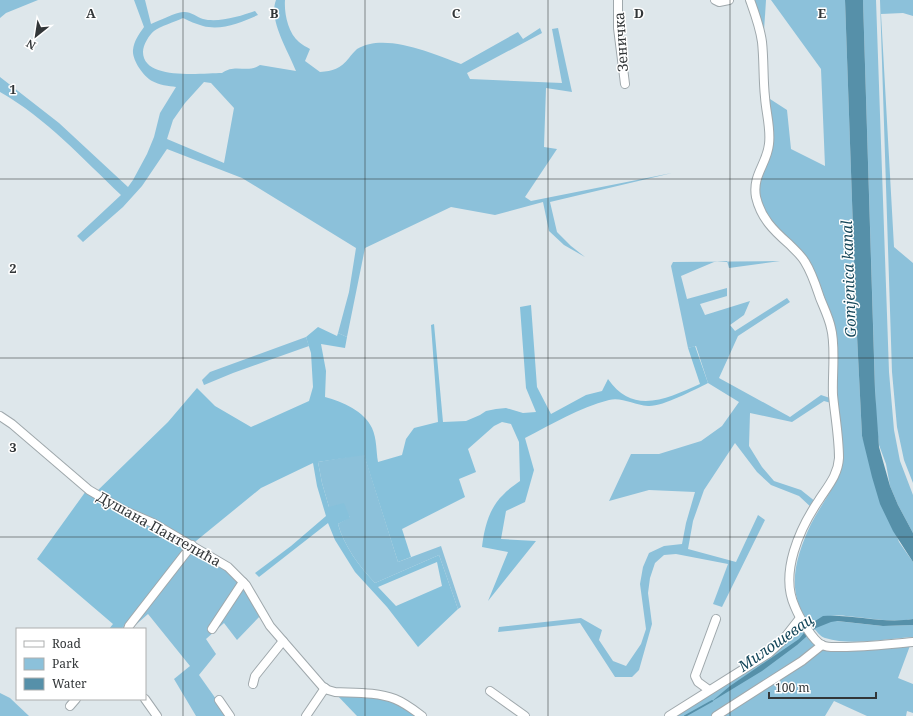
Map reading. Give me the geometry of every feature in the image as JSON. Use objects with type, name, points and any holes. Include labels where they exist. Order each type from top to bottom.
[{"type":"street","name":"Зеничка","points":[[618,0],[618,28],[625,84]]},
{"type":"street","points":[[715,0],[719,2],[729,0]]},
{"type":"street","points":[[750,0],[759,26],[762,43],[765,98],[770,133],[767,154],[757,175],[757,200],[763,216],[768,224],[804,260],[810,271],[828,317],[832,328],[833,338],[833,395],[839,460],[837,471],[831,485],[819,500],[794,550],[790,570],[790,586],[794,606],[802,621],[822,645],[830,647],[913,642]]},
{"type":"street","name":"Душана Пантелића","points":[[0,416],[12,424],[89,490],[104,500],[192,545],[228,567],[243,582],[257,602],[270,626],[318,682],[325,688]]},
{"type":"street","points":[[128,628],[192,545]]},
{"type":"street","points":[[212,629],[243,582]]},
{"type":"street","points":[[709,690],[698,682],[695,676],[716,619]]},
{"type":"street","points":[[670,716],[769,653],[802,621]]},
{"type":"street","points":[[253,684],[255,676],[282,640]]},
{"type":"street","points":[[716,716],[802,661],[822,645]]},
{"type":"street","points":[[306,716],[325,688],[335,692],[385,696],[402,702],[422,716]]},
{"type":"street","points":[[490,691],[525,716]]},
{"type":"street","points":[[146,700],[157,716]]},
{"type":"street","points":[[219,700],[230,716]]},
{"type":"green space","points":[[0,0],[38,0],[6,13],[0,18]]},
{"type":"green space","points":[[134,0],[145,0],[151,24],[180,12],[191,13],[203,19],[222,20],[255,11],[258,15],[225,27],[203,26],[183,18],[160,27],[152,33],[143,49],[146,61],[153,68],[175,73],[189,74],[222,73],[227,70],[237,68],[251,69],[260,65],[296,71],[277,26],[274,8],[276,0],[285,0],[285,11],[289,28],[300,43],[310,49],[305,61],[320,72],[333,70],[339,67],[346,62],[357,49],[368,44],[381,43],[409,46],[461,64],[518,32],[523,39],[540,28],[542,33],[467,73],[470,79],[562,83],[552,29],[558,28],[572,92],[546,88],[544,147],[557,149],[525,197],[531,201],[672,173],[550,202],[557,232],[585,257],[564,245],[549,231],[543,202],[495,215],[451,207],[365,248],[347,337],[338,333],[349,292],[356,248],[242,178],[167,149],[142,186],[123,207],[83,242],[77,236],[121,195],[78,153],[33,114],[0,92],[0,77],[59,123],[128,187],[147,154],[154,137],[160,113],[176,87],[152,81],[145,75],[136,63],[133,50],[137,38],[144,27]],"holes":[[[204,82],[211,83],[234,108],[224,163],[167,139],[173,120],[185,103]]]},
{"type":"green space","points":[[753,0],[766,0],[764,31]]},
{"type":"green space","points":[[771,0],[845,0],[856,315],[862,436],[899,542],[913,562],[913,619],[888,620],[827,616],[836,621],[883,626],[913,625],[913,637],[857,642],[846,642],[825,638],[820,635],[803,614],[795,589],[795,576],[800,550],[811,524],[833,487],[842,464],[835,333],[816,277],[766,216],[759,192],[760,180],[767,160],[767,100],[770,99],[787,110],[791,149],[825,166],[821,69]]},
{"type":"green space","points":[[863,0],[876,0],[889,372],[894,430],[900,461],[913,495],[913,533],[890,486],[886,464],[879,445],[876,420]]},
{"type":"green space","points":[[880,0],[913,0],[913,16],[903,13],[881,14],[894,247],[913,263],[913,483],[904,460],[897,427],[892,372]]},
{"type":"green space","points":[[727,261],[780,261],[729,268]]},
{"type":"green space","points":[[673,262],[714,262],[681,276],[687,299],[727,288],[727,296],[700,304],[705,315],[750,301],[744,315],[730,325],[735,331],[787,298],[790,302],[738,336],[719,378],[790,417],[821,395],[830,398],[831,403],[824,401],[792,422],[750,413],[749,446],[762,467],[774,481],[801,490],[816,502],[813,509],[799,496],[771,485],[757,472],[735,443],[704,490],[693,521],[688,549],[736,562],[758,515],[765,520],[722,607],[713,604],[728,564],[676,554],[664,555],[655,563],[650,578],[648,593],[652,624],[639,670],[632,677],[615,677],[580,623],[498,632],[499,627],[581,618],[602,630],[599,640],[613,661],[626,666],[641,644],[646,629],[640,584],[643,567],[649,553],[664,546],[682,544],[686,523],[695,492],[649,490],[609,501],[631,454],[659,454],[701,441],[722,426],[739,402],[708,383],[696,346],[688,348],[671,266]]},
{"type":"green space","points":[[306,337],[309,346],[204,385],[202,380],[210,372]]},
{"type":"green space","points":[[364,454],[398,562],[441,546],[461,607],[458,609],[439,555],[375,583],[363,570],[348,548],[338,524],[350,517],[329,507],[318,462]]},
{"type":"green space","points":[[190,547],[243,582],[261,615],[237,640],[224,623],[206,639],[216,654],[199,675],[228,716],[196,716],[174,679],[190,666],[148,614],[132,628],[122,628],[179,558]]},
{"type":"green space","points":[[804,624],[817,641],[814,649],[713,716],[676,716],[776,650],[793,629],[799,632]]},
{"type":"green space","points":[[911,643],[898,678],[913,684],[913,713],[907,711],[906,716],[867,716],[834,701],[825,716],[721,716],[821,649]]},
{"type":"green space","points":[[0,693],[10,698],[29,716],[0,716]]},
{"type":"shaded area","points":[[531,305],[537,387],[551,414],[586,395],[602,391],[608,379],[618,390],[628,397],[640,401],[651,401],[663,398],[700,384],[688,348],[695,346],[708,383],[678,398],[654,406],[614,399],[598,403],[576,412],[525,438],[534,470],[525,502],[506,511],[501,539],[536,541],[488,601],[508,552],[482,547],[484,533],[488,519],[498,500],[520,481],[519,442],[511,424],[502,422],[494,426],[468,449],[476,472],[459,479],[465,497],[402,529],[411,557],[398,562],[364,455],[318,462],[329,507],[344,503],[350,518],[338,524],[344,540],[363,570],[375,583],[439,555],[458,609],[418,647],[387,607],[355,572],[335,540],[328,523],[259,577],[255,573],[291,546],[326,516],[317,486],[313,463],[261,488],[196,541],[179,558],[122,628],[110,628],[113,624],[37,559],[86,491],[93,495],[168,422],[197,388],[215,406],[251,427],[309,401],[313,387],[311,353],[306,337],[318,327],[337,336],[338,333],[347,337],[345,348],[321,344],[326,371],[325,397],[352,408],[364,417],[372,428],[375,436],[378,462],[402,455],[406,439],[414,428],[438,422],[431,325],[434,324],[443,422],[466,421],[486,411],[496,409],[506,408],[523,413],[536,412],[526,388],[520,307]],"holes":[[[437,562],[442,586],[396,606],[378,587]]]},
{"type":"shaded area","points":[[334,692],[392,700],[419,716],[357,716]]},
{"type":"water","points":[[845,0],[863,0],[875,390],[879,447],[890,486],[913,533],[913,562],[893,531],[880,504],[862,436],[856,315]]},
{"type":"water","points":[[823,616],[846,616],[879,620],[913,619],[913,625],[883,626],[837,621],[831,622],[816,628],[797,645],[762,671],[711,702],[730,686],[799,639],[812,623]]},
{"type":"waterway","name":"Милошевац","points":[[685,716],[712,701]]},
{"type":"water label","name":"Gomjenica kanal","points":[[849,279]]}]
